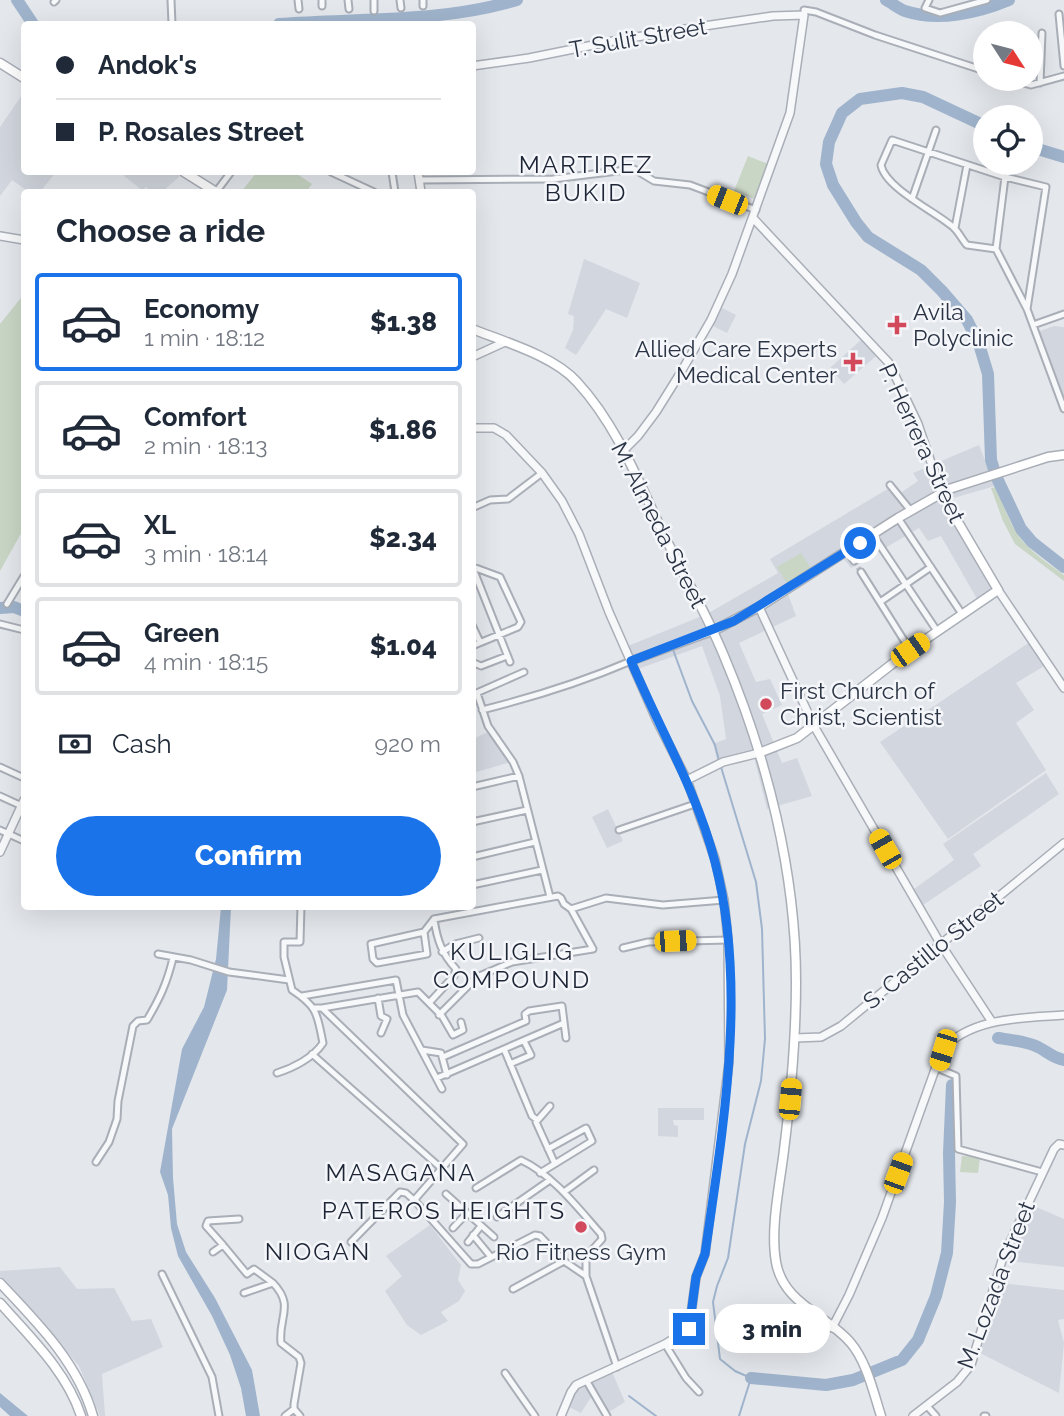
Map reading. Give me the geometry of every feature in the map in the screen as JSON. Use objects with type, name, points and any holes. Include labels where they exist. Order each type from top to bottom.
[{"type":"main road","points":[[0,63],[21,76]]},
{"type":"main road","points":[[189,175],[211,189]]},
{"type":"main road","name":"M. Almeda Street","points":[[476,331],[558,366],[578,382],[623,451],[727,662],[759,752],[780,840],[792,919],[796,979],[795,1038],[775,1226],[776,1262],[790,1292],[852,1344],[870,1380],[881,1416]]},
{"type":"main road","points":[[713,631],[759,607],[898,518],[942,495],[1064,456]]},
{"type":"main road","name":"P. Herrera Street","points":[[942,495],[998,590]]},
{"type":"main road","points":[[759,752],[797,738],[910,650],[998,590]]},
{"type":"main road","points":[[0,1283],[70,1364],[83,1387],[93,1416]]},
{"type":"main road","points":[[0,1303],[53,1365],[72,1394],[80,1416]]},
{"type":"street","points":[[171,0],[172,21]]},
{"type":"street","points":[[298,0],[299,9]]},
{"type":"street","points":[[348,0],[349,9]]},
{"type":"street","points":[[374,0],[374,10]]},
{"type":"street","points":[[400,0],[401,8]]},
{"type":"street","points":[[623,451],[656,412],[696,348],[732,274],[790,113],[805,0]]},
{"type":"street","points":[[927,3],[929,11],[940,13],[987,0]]},
{"type":"street","points":[[804,13],[816,12],[875,35],[973,67]]},
{"type":"street","name":"T. Sulit Street","points":[[476,65],[707,25],[804,13]]},
{"type":"street","points":[[1059,14],[1064,66]]},
{"type":"street","points":[[1043,82],[1064,76]]},
{"type":"street","points":[[912,199],[936,130]]},
{"type":"street","points":[[996,249],[970,247],[964,243],[955,228],[912,199],[884,173],[881,165],[892,140],[1047,188],[1027,309]]},
{"type":"street","points":[[955,228],[967,165]]},
{"type":"street","points":[[419,176],[553,179],[634,169],[654,181],[685,184],[754,214]]},
{"type":"street","points":[[337,175],[368,189]]},
{"type":"street","points":[[1005,177],[996,249],[1027,309],[1064,409]]},
{"type":"street","name":"P. Herrera Street","points":[[754,214],[889,363],[918,424],[942,495]]},
{"type":"street","points":[[0,236],[21,240]]},
{"type":"street","points":[[1033,326],[1064,314]]},
{"type":"street","points":[[476,355],[505,342]]},
{"type":"street","points":[[476,428],[494,428],[502,432],[542,474],[562,500],[579,534],[631,661],[687,780],[715,859],[724,900],[728,940],[729,1062],[705,1254],[696,1277],[689,1329],[665,1344],[576,1385],[561,1416]]},
{"type":"street","points":[[476,506],[490,500],[508,499],[542,474]]},
{"type":"street","points":[[890,485],[911,511]]},
{"type":"street","points":[[898,518],[962,614]]},
{"type":"street","points":[[873,534],[937,631]]},
{"type":"street","points":[[847,551],[854,561]]},
{"type":"street","points":[[880,602],[931,567]]},
{"type":"street","points":[[476,568],[499,577],[521,622],[518,627],[476,644]]},
{"type":"street","points":[[861,572],[910,650]]},
{"type":"street","points":[[476,575],[508,659],[481,666],[476,664]]},
{"type":"street","points":[[7,604],[21,583]]},
{"type":"street","name":"P. Herrera Street","points":[[998,590],[1064,688]]},
{"type":"street","points":[[759,607],[814,726],[940,943],[992,1022]]},
{"type":"street","points":[[0,624],[21,629]]},
{"type":"street","points":[[482,710],[579,683],[713,631]]},
{"type":"street","points":[[476,634],[480,642]]},
{"type":"street","points":[[476,694],[524,672]]},
{"type":"street","points":[[476,696],[488,726],[513,762],[519,776],[550,897]]},
{"type":"street","points":[[687,780],[723,762],[759,752]]},
{"type":"street","points":[[0,767],[21,777]]},
{"type":"street","points":[[476,786],[519,776]]},
{"type":"street","points":[[0,796],[21,803]]},
{"type":"street","points":[[619,830],[695,804]]},
{"type":"street","points":[[0,852],[21,810]]},
{"type":"street","points":[[476,821],[527,810]]},
{"type":"street","points":[[0,830],[21,840]]},
{"type":"street","points":[[476,856],[535,842]]},
{"type":"street","name":"S. Castillo Street","points":[[795,1038],[821,1037],[831,1033],[1064,843]]},
{"type":"street","points":[[476,884],[542,870]]},
{"type":"street","points":[[424,932],[427,954],[377,963],[373,960],[371,944],[424,932],[434,919],[550,897],[561,898],[571,909],[593,949],[512,962],[477,977],[440,1014]]},
{"type":"street","points":[[571,909],[606,898],[663,905],[724,900]]},
{"type":"street","points":[[276,1073],[289,1069],[323,1043],[315,1008],[292,990],[284,957],[284,942],[300,942],[300,910]]},
{"type":"street","points":[[445,910],[446,917]]},
{"type":"street","points":[[429,1003],[456,973],[456,969],[442,952],[434,919]]},
{"type":"street","points":[[442,952],[455,944],[479,938]]},
{"type":"street","points":[[623,948],[648,942],[728,940]]},
{"type":"street","points":[[158,954],[229,972],[289,980]]},
{"type":"street","points":[[96,1162],[109,1142],[117,1119],[133,1026],[138,1021],[147,1020],[166,987],[173,958]]},
{"type":"street","points":[[302,996],[394,980],[397,982],[403,1014],[443,1089]]},
{"type":"street","points":[[315,1008],[419,992],[440,1014],[453,1035],[463,1030],[461,1023]]},
{"type":"street","points":[[378,998],[381,1016],[387,1019],[381,1033]]},
{"type":"street","points":[[443,1057],[524,1023],[527,1019],[525,1014],[529,1011],[562,1006],[566,1038]]},
{"type":"street","points":[[323,1008],[462,1142],[462,1146],[415,1201]]},
{"type":"street","points":[[832,1328],[882,1218],[943,1050],[951,1041],[969,1030],[992,1022],[1064,1015]]},
{"type":"street","points":[[437,1078],[565,1023]]},
{"type":"street","points":[[510,1064],[531,1055],[524,1041]]},
{"type":"street","points":[[504,1049],[555,1164]]},
{"type":"street","points":[[422,1050],[439,1052],[443,1057],[447,1075]]},
{"type":"street","points":[[312,1054],[442,1169]]},
{"type":"street","points":[[937,1068],[956,1076],[958,1149],[1042,1172]]},
{"type":"street","points":[[536,1119],[550,1106]]},
{"type":"street","points":[[540,1172],[592,1141],[586,1128],[548,1149]]},
{"type":"street","name":"M. Lozada Street","points":[[913,1416],[957,1382],[971,1364],[1003,1257],[1054,1149],[1059,1144],[1064,1145]]},
{"type":"street","points":[[477,1188],[521,1160],[564,1192],[601,1234],[600,1244],[586,1257],[586,1276],[617,1367]]},
{"type":"street","points":[[564,1192],[594,1170]]},
{"type":"street","points":[[497,1217],[550,1180]]},
{"type":"street","points":[[351,1242],[400,1192],[415,1201],[470,1264],[478,1264],[537,1235],[564,1261],[586,1276]]},
{"type":"street","points":[[446,1194],[494,1237]]},
{"type":"street","points":[[453,1227],[467,1213]]},
{"type":"street","points":[[239,1219],[208,1221],[206,1226],[247,1274],[254,1269],[273,1283],[280,1293],[286,1308],[282,1321],[281,1343],[299,1357],[301,1363],[294,1409],[285,1416]]},
{"type":"street","points":[[468,1242],[481,1226]]},
{"type":"street","points":[[473,1235],[491,1257]]},
{"type":"street","points":[[213,1252],[223,1245]]},
{"type":"street","points":[[513,1289],[564,1261]]},
{"type":"street","points":[[162,1274],[212,1377],[219,1416]]},
{"type":"street","points":[[244,1293],[273,1283]]},
{"type":"street","points":[[665,1344],[686,1378],[699,1392]]},
{"type":"street","points":[[505,1373],[534,1416]]},
{"type":"street","points":[[586,1380],[607,1416]]},
{"type":"street","points":[[928,1406],[936,1416]]},
{"type":"street","points":[[294,1409],[300,1416]]},
{"type":"shaded area","points":[[21,96],[21,175],[54,175],[42,189],[25,189],[12,180],[0,196],[0,127]]},
{"type":"shaded area","points":[[124,176],[180,176],[165,189],[141,189]]},
{"type":"shaded area","points":[[584,259],[640,283],[627,318],[606,309],[576,355],[565,348],[573,330],[574,316],[568,314]]},
{"type":"shaded area","points":[[722,308],[736,315],[727,333],[713,326]]},
{"type":"shaded area","points":[[1054,326],[1064,327],[1064,397],[1037,332]]},
{"type":"shaded area","name":"Allied Care Experts Medical Center","points":[[862,339],[876,356],[844,384],[830,368]]},
{"type":"shaded area","points":[[979,445],[995,486],[943,501],[992,588],[977,599],[941,536],[928,541],[919,528],[851,568],[843,558],[788,594],[796,616],[739,643],[756,682],[770,679],[782,705],[762,714],[782,763],[797,758],[812,796],[767,809],[754,757],[719,766],[713,744],[726,739],[720,696],[702,646],[638,669],[628,646],[707,614],[778,573],[770,559],[891,487],[899,494],[918,481],[913,473]]},
{"type":"shaded area","points":[[1030,642],[1046,665],[1016,683],[1034,710],[1016,723],[1046,770],[948,839],[880,742]]},
{"type":"shaded area","points":[[490,731],[514,761],[476,772],[476,738]]},
{"type":"shaded area","points":[[1046,773],[1059,794],[973,854],[981,866],[923,905],[914,889],[954,860],[943,844]]},
{"type":"shaded area","points":[[608,809],[623,841],[607,848],[592,817]]},
{"type":"shaded area","points":[[658,1108],[704,1108],[704,1120],[673,1120],[674,1125],[678,1126],[678,1137],[658,1136]]},
{"type":"shaded area","points":[[1029,1204],[1064,1219],[1064,1267],[1008,1261]]},
{"type":"shaded area","points":[[430,1225],[461,1265],[458,1280],[465,1291],[459,1301],[441,1312],[448,1321],[421,1335],[407,1325],[385,1291],[402,1276],[386,1256]]},
{"type":"shaded area","points":[[60,1267],[77,1289],[114,1288],[132,1321],[151,1319],[163,1347],[102,1374],[105,1416],[100,1416],[79,1366],[0,1276],[0,1271]]},
{"type":"shaded area","points":[[1001,1283],[1064,1290],[1064,1319],[1058,1320],[1064,1343],[1059,1393],[980,1353]]},
{"type":"shaded area","points":[[612,1372],[625,1402],[609,1412],[591,1381]]},
{"type":"shaded area","points":[[586,1382],[593,1394],[581,1413],[567,1406],[578,1386]]},
{"type":"green space","points":[[748,156],[768,164],[754,199],[734,191]]},
{"type":"green space","points":[[255,175],[298,175],[312,184],[308,189],[243,189]]},
{"type":"green space","points":[[21,298],[21,533],[0,571],[0,324]]},
{"type":"green space","points":[[997,487],[1009,518],[1021,538],[1028,547],[1064,575],[1064,581],[1015,544],[991,488]]},
{"type":"green space","points":[[801,553],[812,570],[788,585],[777,567]]},
{"type":"green space","points":[[962,1156],[980,1157],[978,1173],[960,1172]]},
{"type":"water","points":[[221,910],[231,910],[227,990],[172,1129],[177,1224],[186,1252],[215,1298],[252,1370],[260,1416],[246,1416],[241,1388],[230,1355],[212,1316],[178,1256],[171,1228],[168,1195],[160,1172],[182,1049],[204,1007],[216,959]]},
{"type":"water","points":[[0,1393],[28,1416],[10,1416],[0,1407]]},
{"type":"waterway","points":[[17,0],[31,21]]},
{"type":"waterway","points":[[339,21],[459,13],[517,0]]},
{"type":"waterway","points":[[886,0],[905,11],[931,16],[971,12],[1009,0]]},
{"type":"waterway","points":[[973,120],[923,97],[902,93],[860,99],[842,113],[829,142],[826,164],[833,185],[868,237],[921,270],[967,320],[979,344],[988,374],[991,460],[996,476],[1021,529],[1032,542],[1064,567]]},
{"type":"waterway","points":[[1043,151],[1064,157]]},
{"type":"waterway","points":[[0,608],[14,607],[21,610]]},
{"type":"waterway","points":[[672,647],[692,701],[715,745],[719,761]]},
{"type":"waterway","points":[[721,767],[756,882],[762,929],[765,1039],[761,1081],[745,1144],[728,1258],[713,1302],[720,1359],[735,1371],[751,1378],[739,1416]]},
{"type":"waterway","points":[[998,1038],[1033,1045],[1064,1060]]},
{"type":"waterway","points":[[751,1378],[826,1385],[853,1380],[902,1360],[918,1340],[936,1296],[947,1253],[952,1085]]},
{"type":"waterway","points":[[629,1396],[656,1416]]},
{"type":"tunnel","points":[[854,561],[861,572]]},
{"type":"place","name":"Avila Polyclinic","points":[[897,325]]},
{"type":"place","name":"Allied Care Experts Medical Center","points":[[853,362]]},
{"type":"place","name":"First Church of Christ, Scientist","points":[[766,704]]},
{"type":"place","name":"Rio Fitness Gym","points":[[581,1227]]},
{"type":"district","name":"MARTIREZ BUKID","points":[[586,179]]},
{"type":"district","name":"KULIGLIG COMPOUND","points":[[512,966]]},
{"type":"district","name":"MASAGANA","points":[[401,1173]]},
{"type":"district","name":"PATEROS HEIGHTS","points":[[444,1211]]},
{"type":"district","name":"NIOGAN","points":[[318,1252]]},
{"type":"route","points":[[689,1329],[696,1277],[705,1254],[727,1083],[730,1017],[728,940],[724,900],[715,859],[687,780],[631,661],[734,621],[860,543]]}]
